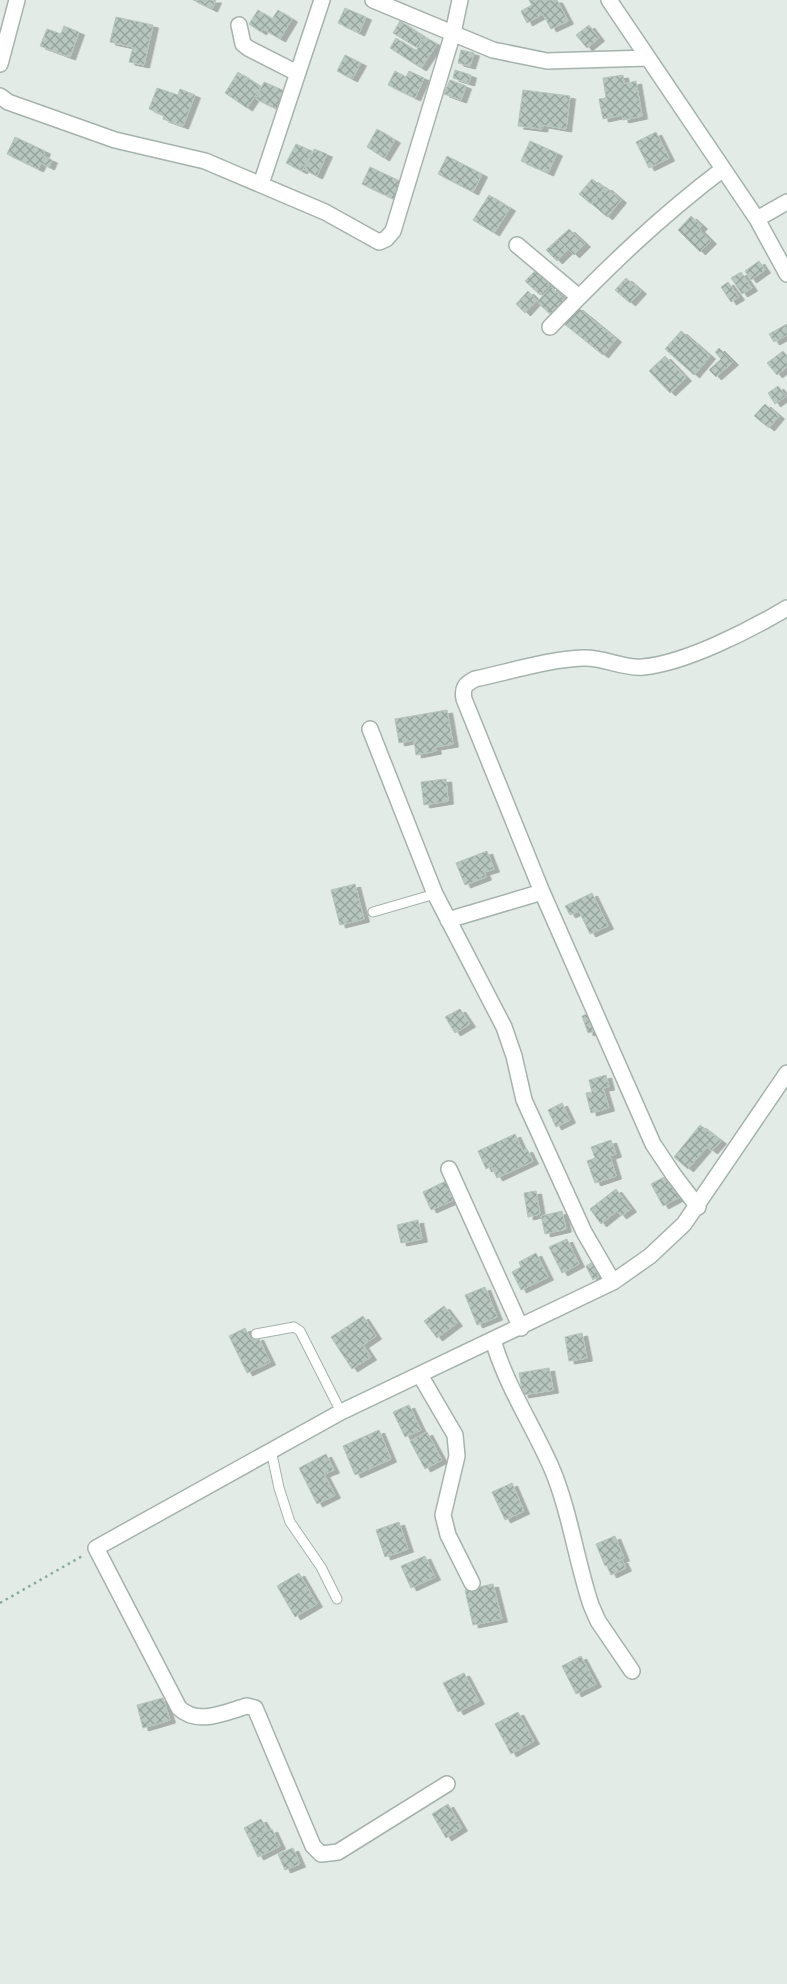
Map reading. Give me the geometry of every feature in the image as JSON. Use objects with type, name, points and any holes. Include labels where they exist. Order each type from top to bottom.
[{"type":"street","points":[[0,64],[17,0]]},
{"type":"street","points":[[261,184],[322,0]]},
{"type":"street","points":[[373,0],[493,50],[547,61],[648,58]]},
{"type":"street","points":[[0,96],[8,102],[115,140],[205,161],[326,212],[379,242],[386,239],[393,231],[453,33],[460,0]]},
{"type":"street","points":[[609,0],[757,219],[787,274]]},
{"type":"street","points":[[239,25],[243,44],[297,73]]},
{"type":"street","points":[[550,327],[621,253],[655,223],[724,169]]},
{"type":"street","points":[[757,219],[787,202]]},
{"type":"street","points":[[517,245],[579,297]]},
{"type":"street","points":[[698,1207],[653,1144],[542,892],[464,699],[465,686],[475,679],[574,659],[594,658],[635,667],[649,666],[724,641],[787,608]]},
{"type":"street","points":[[370,729],[435,894],[504,1027],[524,1100],[584,1232],[613,1282]]},
{"type":"street","points":[[448,920],[542,892]]},
{"type":"street","points":[[447,1784],[338,1852],[321,1854],[314,1846],[255,1708],[247,1706],[199,1718],[184,1713],[179,1708],[96,1548],[341,1412],[521,1328],[613,1282],[668,1240],[698,1207],[787,1073]]},
{"type":"street","points":[[449,1169],[521,1328]]},
{"type":"street","points":[[493,1340],[504,1375],[544,1451],[560,1492],[591,1605],[598,1621],[632,1671]]},
{"type":"street","points":[[420,1375],[455,1435],[457,1456],[443,1515],[448,1535],[472,1583]]},
{"type":"lane","points":[[372,912],[435,894]]},
{"type":"lane","points":[[256,1334],[294,1327],[300,1331],[341,1412]]},
{"type":"lane","points":[[271,1450],[279,1488],[290,1522],[321,1567],[337,1599]]},
{"type":"path","points":[[0,1603],[96,1548]]},
{"type":"building","points":[[193,0],[216,0],[212,9]]},
{"type":"building","points":[[529,0],[557,0],[568,21],[551,29],[543,14],[527,23],[521,11],[532,5]]},
{"type":"building","points":[[345,8],[366,17],[359,33],[338,23]]},
{"type":"building","points":[[258,10],[272,19],[278,10],[292,19],[280,39],[263,29],[261,32],[249,24]]},
{"type":"building","points":[[116,17],[153,25],[144,65],[129,62],[133,47],[110,42]]},
{"type":"building","points":[[400,21],[423,36],[416,47],[393,33]]},
{"type":"building","points":[[589,25],[599,38],[587,48],[576,35]]},
{"type":"building","points":[[64,26],[79,32],[70,57],[40,46],[47,29],[61,34]]},
{"type":"building","points":[[425,37],[437,44],[421,68],[390,48],[396,38],[416,51]]},
{"type":"building","points":[[461,50],[474,53],[470,66],[458,63]]},
{"type":"building","points":[[345,55],[361,63],[352,79],[337,71]]},
{"type":"building","points":[[455,70],[471,75],[469,83],[453,78]]},
{"type":"building","points":[[395,71],[406,77],[409,71],[424,78],[415,98],[388,85]]},
{"type":"building","points":[[238,72],[261,87],[247,108],[225,93]]},
{"type":"building","points":[[623,75],[624,84],[636,81],[642,116],[623,120],[622,115],[603,119],[599,99],[606,98],[603,78]]},
{"type":"building","points":[[450,80],[466,86],[461,100],[444,94]]},
{"type":"building","points":[[264,82],[287,92],[279,110],[256,99]]},
{"type":"building","points":[[157,88],[178,95],[180,89],[195,95],[183,126],[163,119],[164,115],[149,109]]},
{"type":"building","points":[[523,90],[570,96],[566,129],[543,125],[542,129],[518,126]]},
{"type":"building","points":[[377,129],[395,140],[384,158],[367,147]]},
{"type":"building","points":[[656,132],[669,158],[649,168],[636,142]]},
{"type":"building","points":[[15,137],[45,151],[43,156],[52,160],[49,167],[41,163],[38,169],[7,154]]},
{"type":"building","points":[[530,141],[557,153],[548,173],[521,161]]},
{"type":"building","points":[[296,144],[312,151],[302,171],[286,163]]},
{"type":"building","points":[[314,149],[327,154],[317,176],[305,170]]},
{"type":"building","points":[[447,156],[482,174],[473,192],[438,174]]},
{"type":"building","points":[[370,167],[404,183],[396,200],[362,184]]},
{"type":"building","points":[[592,179],[604,188],[591,204],[579,194]]},
{"type":"building","points":[[606,187],[621,200],[607,217],[592,204]]},
{"type":"building","points":[[489,195],[510,208],[494,233],[473,220]]},
{"type":"building","points":[[691,216],[702,226],[699,229],[711,241],[700,252],[678,230]]},
{"type":"building","points":[[569,229],[585,244],[574,255],[558,239]]},
{"type":"building","points":[[558,239],[568,250],[557,261],[546,250]]},
{"type":"building","points":[[759,261],[765,270],[751,280],[745,271]]},
{"type":"building","points":[[535,271],[550,285],[540,295],[525,281]]},
{"type":"building","points":[[741,272],[752,288],[742,294],[731,278]]},
{"type":"building","points":[[626,278],[641,291],[630,303],[615,290]]},
{"type":"building","points":[[728,282],[739,297],[731,302],[721,287]]},
{"type":"building","points":[[551,287],[565,300],[551,315],[537,302]]},
{"type":"building","points":[[528,291],[537,300],[525,313],[516,304]]},
{"type":"building","points":[[577,307],[616,339],[603,355],[563,323]]},
{"type":"building","points":[[787,324],[787,335],[774,342],[769,334]]},
{"type":"building","points":[[681,331],[710,356],[694,375],[665,349]]},
{"type":"building","points":[[719,348],[733,362],[716,377],[709,370],[721,359],[715,352]]},
{"type":"building","points":[[783,351],[787,356],[787,367],[777,375],[767,363]]},
{"type":"building","points":[[665,356],[686,378],[670,393],[649,371]]},
{"type":"building","points":[[778,386],[786,396],[775,404],[768,393]]},
{"type":"building","points":[[765,404],[779,416],[769,428],[754,416]]},
{"type":"building","points":[[447,710],[453,744],[435,747],[436,751],[416,755],[414,740],[399,743],[395,719]]},
{"type":"building","points":[[446,779],[448,801],[424,805],[421,782]]},
{"type":"building","points":[[487,851],[494,869],[484,872],[486,877],[465,885],[456,863]]},
{"type":"building","points":[[355,884],[364,919],[340,925],[331,890]]},
{"type":"building","points":[[592,893],[608,926],[590,934],[579,911],[570,915],[565,906]]},
{"type":"building","points":[[460,1009],[470,1024],[455,1033],[445,1017]]},
{"type":"building","points":[[592,1012],[598,1030],[588,1033],[582,1016]]},
{"type":"building","points":[[606,1075],[609,1087],[603,1088],[609,1108],[591,1113],[586,1093],[592,1092],[589,1080]]},
{"type":"building","points":[[562,1103],[570,1120],[556,1127],[548,1110]]},
{"type":"building","points":[[700,1125],[721,1141],[712,1151],[707,1147],[688,1169],[674,1157]]},
{"type":"building","points":[[515,1134],[523,1151],[527,1149],[533,1161],[497,1178],[491,1166],[486,1169],[478,1151]]},
{"type":"building","points":[[611,1140],[616,1154],[610,1156],[616,1176],[595,1183],[587,1161],[595,1158],[591,1147]]},
{"type":"building","points":[[668,1175],[680,1197],[663,1206],[651,1184]]},
{"type":"building","points":[[448,1180],[456,1199],[431,1210],[423,1192]]},
{"type":"building","points":[[616,1189],[631,1209],[621,1216],[617,1211],[601,1224],[590,1209]]},
{"type":"building","points":[[536,1191],[540,1214],[528,1217],[524,1193]]},
{"type":"building","points":[[562,1211],[566,1229],[545,1234],[541,1216]]},
{"type":"building","points":[[418,1220],[422,1239],[401,1243],[397,1225]]},
{"type":"building","points":[[567,1239],[579,1264],[562,1273],[549,1247]]},
{"type":"building","points":[[536,1253],[548,1277],[521,1290],[512,1272],[521,1267],[519,1262]]},
{"type":"building","points":[[596,1260],[603,1274],[593,1280],[586,1266]]},
{"type":"building","points":[[485,1287],[497,1317],[477,1325],[465,1295]]},
{"type":"building","points":[[444,1306],[457,1323],[437,1338],[424,1321]]},
{"type":"building","points":[[363,1316],[376,1336],[363,1345],[371,1357],[352,1369],[331,1337]]},
{"type":"building","points":[[245,1328],[251,1340],[258,1337],[270,1362],[247,1373],[229,1336]]},
{"type":"building","points":[[582,1333],[587,1358],[569,1361],[565,1337]]},
{"type":"building","points":[[549,1368],[553,1390],[523,1395],[519,1373]]},
{"type":"building","points":[[409,1405],[421,1430],[405,1437],[393,1412]]},
{"type":"building","points":[[379,1430],[391,1459],[355,1475],[343,1446]]},
{"type":"building","points":[[427,1432],[442,1460],[425,1469],[410,1441]]},
{"type":"building","points":[[326,1454],[334,1470],[324,1474],[335,1495],[317,1504],[299,1468]]},
{"type":"building","points":[[512,1483],[524,1511],[505,1520],[492,1492]]},
{"type":"building","points":[[399,1522],[408,1549],[385,1557],[376,1530]]},
{"type":"building","points":[[615,1536],[624,1558],[605,1566],[596,1544]]},
{"type":"building","points":[[425,1556],[435,1577],[411,1588],[401,1566]]},
{"type":"building","points":[[622,1560],[626,1568],[611,1575],[607,1566]]},
{"type":"building","points":[[299,1573],[317,1604],[295,1617],[277,1586]]},
{"type":"building","points":[[493,1584],[502,1619],[473,1625],[465,1590]]},
{"type":"building","points":[[581,1656],[596,1684],[576,1694],[562,1666]]},
{"type":"building","points":[[464,1673],[479,1701],[458,1712],[443,1683]]},
{"type":"building","points":[[163,1698],[170,1720],[143,1728],[137,1705]]},
{"type":"building","points":[[518,1712],[534,1741],[511,1754],[495,1724]]},
{"type":"building","points":[[448,1804],[462,1828],[446,1838],[432,1814]]},
{"type":"building","points":[[261,1819],[268,1831],[250,1840],[244,1828]]},
{"type":"building","points":[[272,1829],[280,1846],[258,1857],[250,1840]]},
{"type":"building","points":[[293,1848],[300,1864],[285,1870],[278,1854]]}]
